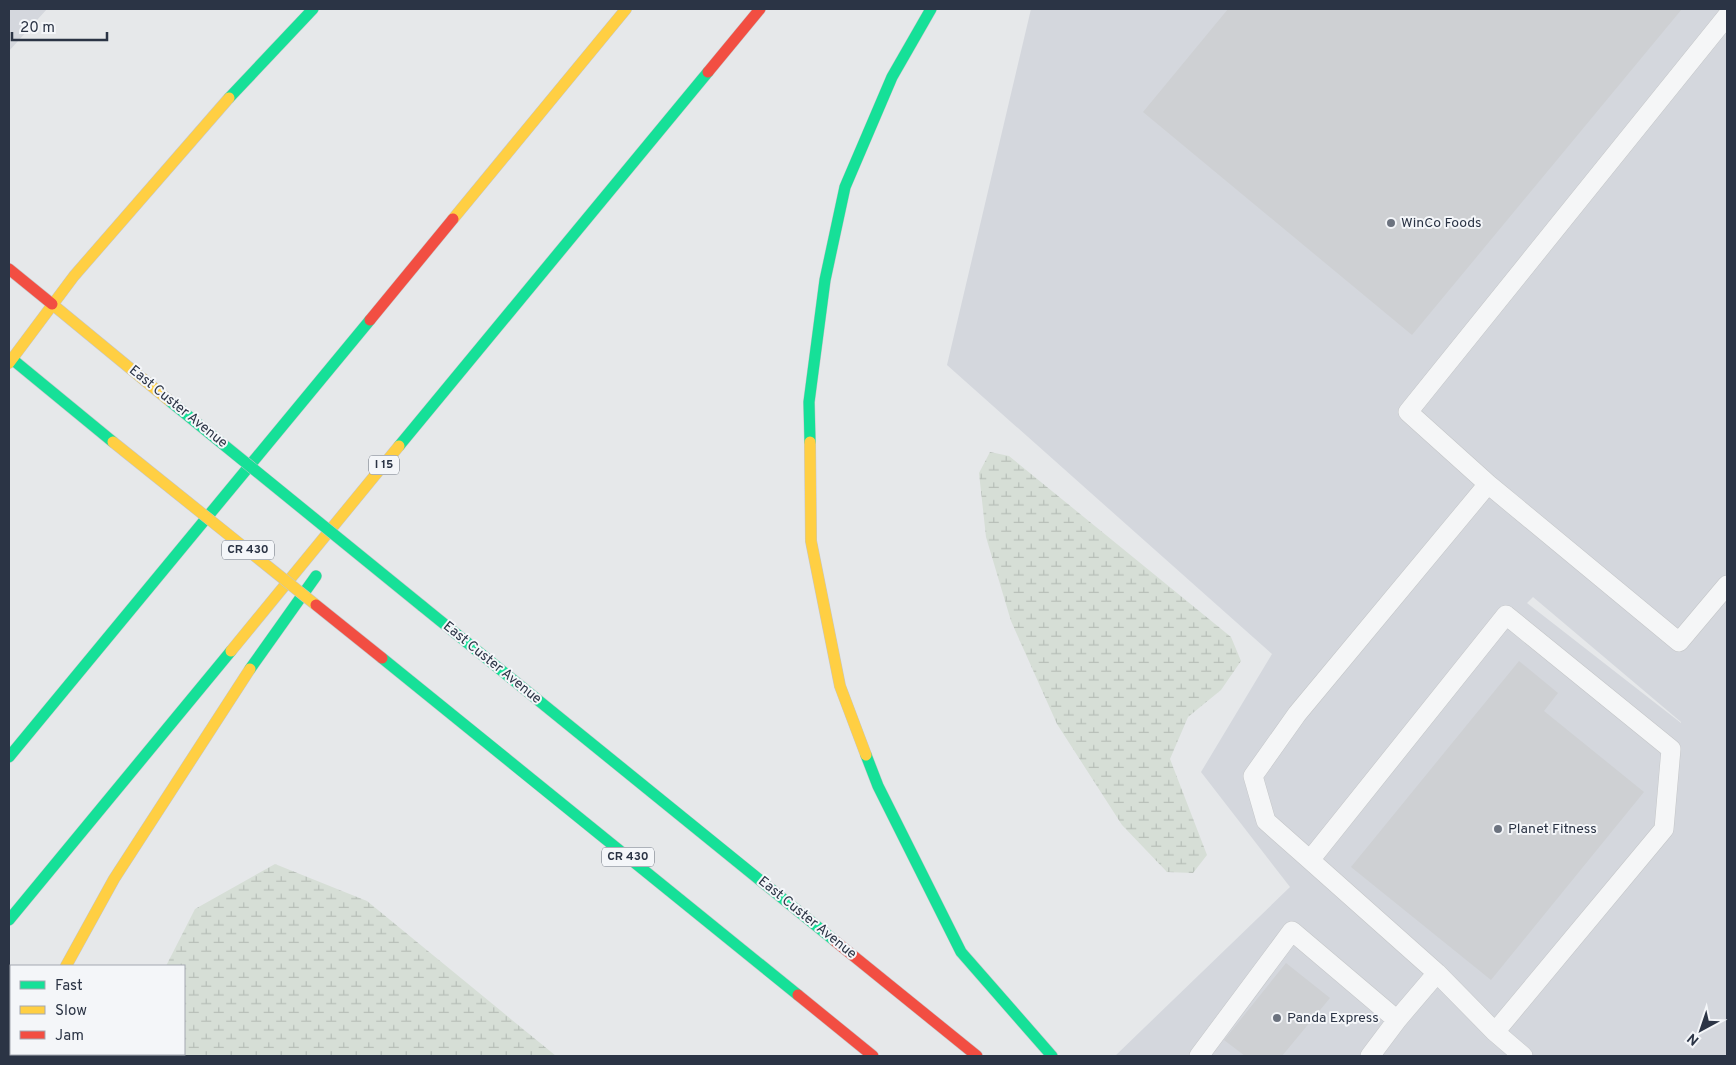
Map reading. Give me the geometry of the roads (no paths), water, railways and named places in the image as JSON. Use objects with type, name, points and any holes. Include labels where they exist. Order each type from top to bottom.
[{"type":"main road","points":[[10,359],[74,276],[224,103],[313,9]]},
{"type":"main road","points":[[9,757],[626,9]]},
{"type":"main road","name":"I 15","points":[[9,920],[760,9]]},
{"type":"main road","points":[[931,9],[892,77],[845,187],[825,280],[809,402],[811,541],[840,686],[878,786],[961,952],[1052,1056]]},
{"type":"main road","name":"East Custer Avenue","points":[[9,269],[977,1056]]},
{"type":"main road","name":"CR 430","points":[[10,359],[873,1056]]},
{"type":"main road","points":[[368,503],[452,382]]},
{"type":"main road","points":[[334,551],[350,527]]},
{"type":"main road","points":[[67,965],[114,879],[221,712],[322,567]]},
{"type":"lane","points":[[1727,16],[1408,412],[1488,484],[1679,642],[1727,584]]},
{"type":"lane","points":[[1488,484],[1297,714],[1252,776],[1266,821],[1437,972],[1495,1032],[1523,1056]]},
{"type":"lane","points":[[1310,860],[1506,615],[1671,749],[1664,829],[1495,1032]]},
{"type":"lane","points":[[1199,1056],[1292,931],[1397,1020]]},
{"type":"lane","points":[[1370,1056],[1437,972]]},
{"type":"place","name":"WinCo Foods","points":[[1391,223]]},
{"type":"place","name":"Planet Fitness","points":[[1498,829]]},
{"type":"place","name":"Panda Express","points":[[1277,1018]]}]
